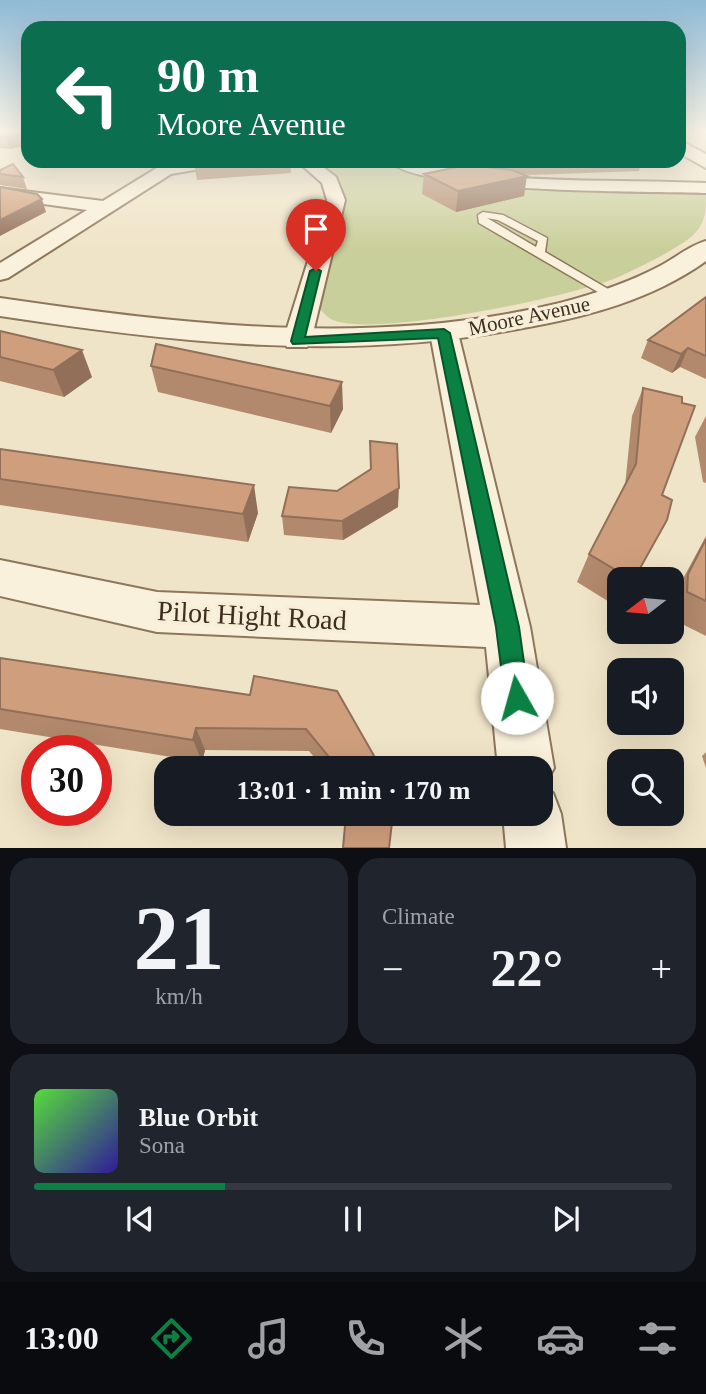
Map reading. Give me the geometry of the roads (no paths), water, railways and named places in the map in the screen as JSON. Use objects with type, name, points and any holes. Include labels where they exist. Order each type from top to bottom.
[{"type":"street","points":[[0,273],[163,171]]},
{"type":"street","points":[[298,341],[336,200],[330,181],[317,171]]},
{"type":"street","points":[[432,171],[483,179],[706,187]]},
{"type":"street","points":[[3,195],[105,207]]},
{"type":"street","name":"Moore Avenue","points":[[0,307],[135,328],[298,341],[444,333],[507,323],[614,296],[688,263],[706,249]]},
{"type":"street","points":[[444,333],[508,627],[524,756]]},
{"type":"street","name":"Pilot Hight Road","points":[[0,578],[157,612],[508,627]]},
{"type":"street","points":[[533,826],[536,848]]},
{"type":"lane","points":[[539,254],[543,240],[500,217],[483,215],[482,221],[539,254],[614,296]]}]
